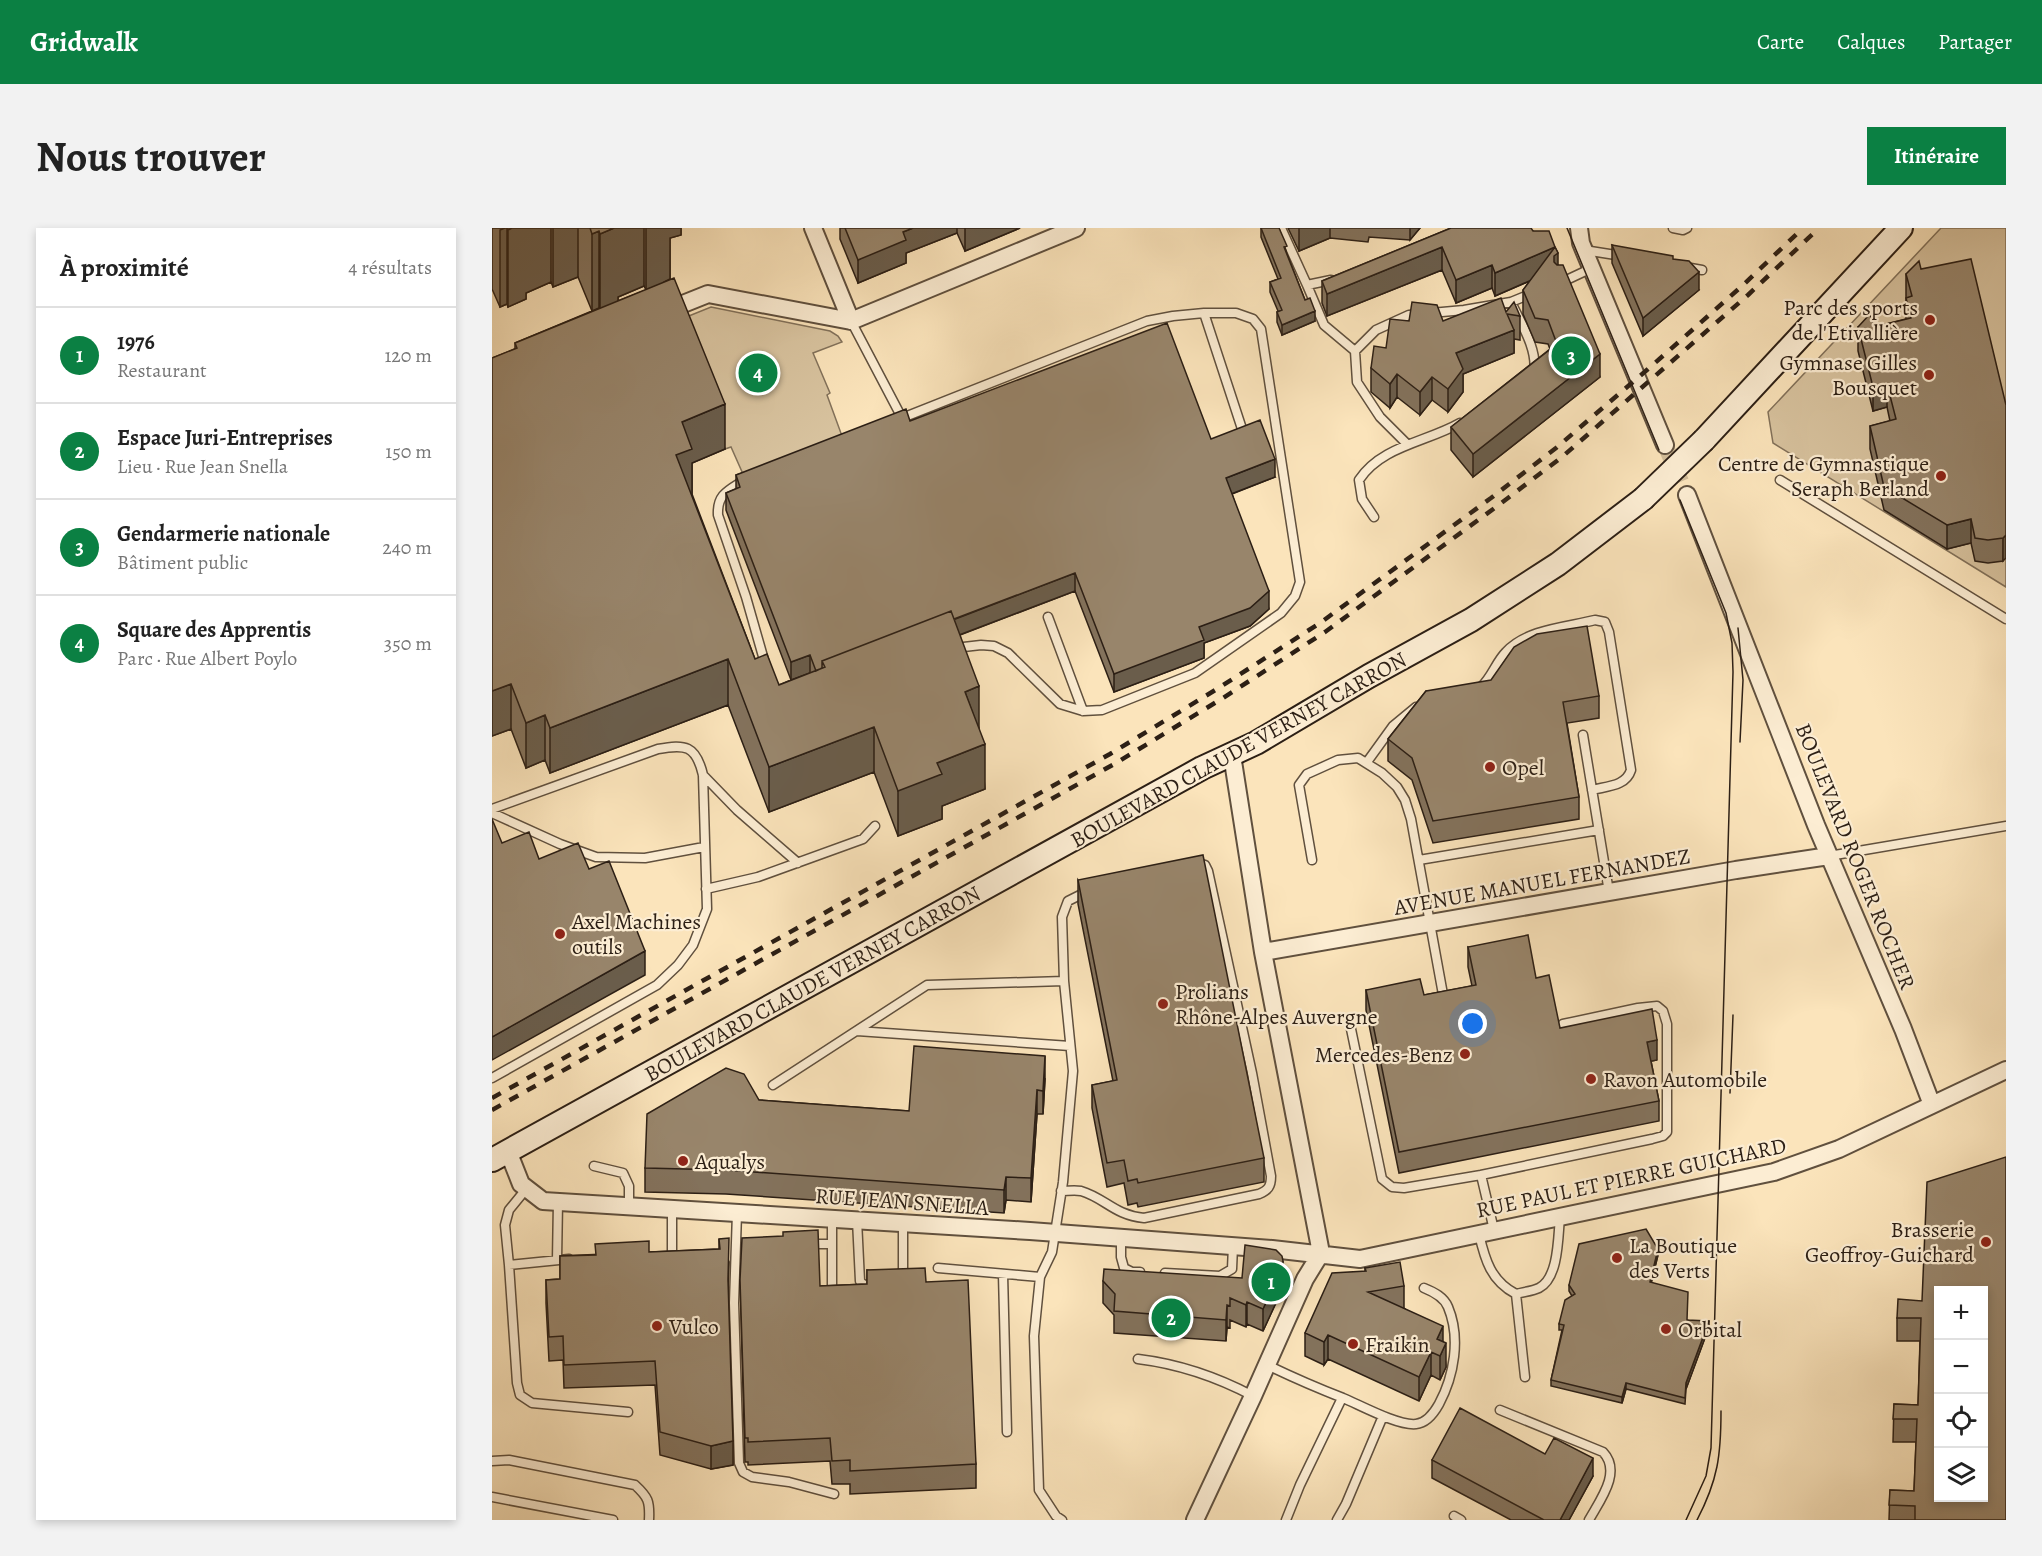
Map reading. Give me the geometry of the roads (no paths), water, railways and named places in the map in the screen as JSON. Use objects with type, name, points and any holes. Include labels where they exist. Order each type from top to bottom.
[{"type":"main road","name":"BOULEVARD CLAUDE VERNEY CARRON","points":[[500,1155],[1202,768],[1232,755],[1471,620],[1558,564],[1643,499],[1704,440],[1901,228]]},
{"type":"street","points":[[813,228],[851,321]]},
{"type":"street","points":[[651,316],[708,294],[851,321],[1076,228]]},
{"type":"street","points":[[1582,240],[1665,445]]},
{"type":"street","name":"BOULEVARD ROGER ROCHER","points":[[1686,495],[1829,855],[1903,1029],[1932,1105]]},
{"type":"street","points":[[1195,1520],[1254,1396],[1305,1279],[1321,1253],[1263,952],[1232,755]]},
{"type":"street","name":"AVENUE MANUEL FERNANDEZ","points":[[1263,952],[1829,855]]},
{"type":"street","name":"RUE PAUL ET PIERRE GUICHARD","points":[[1321,1253],[1360,1259],[1774,1172],[1839,1149],[2006,1070]]},
{"type":"street","points":[[500,1155],[521,1184],[527,1188]]},
{"type":"street","name":"RUE JEAN SNELLA","points":[[527,1188],[543,1201],[1055,1233],[1321,1253]]},
{"type":"lane","points":[[1281,228],[1324,325],[1355,351],[1357,382],[1380,417],[1407,444]]},
{"type":"lane","points":[[1673,228],[1683,230],[1687,228]]},
{"type":"lane","points":[[1582,240],[1632,258]]},
{"type":"lane","points":[[1679,266],[1702,270]]},
{"type":"lane","points":[[1560,283],[1592,268]]},
{"type":"lane","points":[[1307,285],[1343,277]]},
{"type":"lane","points":[[1355,351],[1376,330],[1409,315],[1464,310],[1511,302],[1528,296]]},
{"type":"lane","points":[[1511,302],[1532,350],[1535,365],[1533,374],[1527,381]]},
{"type":"lane","points":[[1204,313],[1244,435]]},
{"type":"lane","points":[[1204,313],[1236,313],[1252,319],[1261,329],[1300,582],[1295,597],[1281,613],[1195,673],[1102,710],[1083,711],[1060,704],[1008,653],[994,646],[981,645],[955,648],[829,698],[811,702],[794,702],[778,692],[770,681],[746,597],[718,515],[717,503],[726,491],[742,481],[902,418],[1147,321],[1204,313]]},
{"type":"lane","points":[[851,321],[902,418]]},
{"type":"lane","points":[[1374,517],[1362,500],[1359,480],[1368,466],[1407,444],[1443,433],[1473,416]]},
{"type":"lane","points":[[1780,480],[2006,619]]},
{"type":"lane","points":[[1048,617],[1083,711]]},
{"type":"lane","points":[[1469,692],[1477,690],[1487,681],[1507,650],[1522,640],[1536,634],[1595,620],[1605,622],[1609,632],[1631,770],[1625,782],[1592,790]]},
{"type":"lane","points":[[1367,762],[1393,726],[1417,706],[1426,702]]},
{"type":"lane","points":[[1583,735],[1609,892]]},
{"type":"lane","points":[[492,811],[658,749],[686,747],[699,758],[703,775],[707,909],[693,945],[678,965],[657,985],[492,1078]]},
{"type":"lane","points":[[1312,860],[1299,785],[1307,774],[1338,760],[1358,758],[1367,762],[1396,787],[1405,800],[1419,860],[1444,1003]]},
{"type":"lane","points":[[703,775],[737,810],[798,863]]},
{"type":"lane","points":[[492,811],[560,844],[597,856],[645,858],[704,846]]},
{"type":"lane","points":[[706,889],[758,878],[863,839],[875,826]]},
{"type":"lane","points":[[1829,855],[2006,826]]},
{"type":"lane","points":[[1419,860],[1599,830]]},
{"type":"lane","points":[[1061,1191],[1079,1191],[1128,1216],[1144,1218],[1258,1194],[1268,1190],[1271,1185],[1252,1073],[1208,871],[1205,865],[1187,861]]},
{"type":"lane","points":[[1062,1520],[1056,1516],[1039,1490],[1034,1336],[1040,1277],[1052,1252],[1055,1233],[1073,1071],[1064,981],[1062,917],[1068,901],[1101,885]]},
{"type":"lane","points":[[772,1086],[927,986],[1064,981]]},
{"type":"lane","points":[[1351,1029],[1382,1179],[1392,1188],[1404,1188],[1481,1176],[1652,1139],[1663,1136],[1667,1132],[1666,1024],[1663,1011],[1657,1006],[1638,1008],[1563,1023]]},
{"type":"lane","points":[[857,1031],[1070,1046]]},
{"type":"lane","points":[[594,1166],[623,1173],[629,1186],[629,1206]]},
{"type":"lane","points":[[1481,1176],[1487,1232],[1486,1262],[1504,1288],[1516,1294],[1541,1287],[1553,1272],[1560,1216]]},
{"type":"lane","points":[[527,1188],[509,1210],[505,1225],[517,1383],[520,1395],[532,1403],[628,1412]]},
{"type":"lane","points":[[557,1260],[558,1202]]},
{"type":"lane","points":[[672,1209],[672,1252]]},
{"type":"lane","points":[[737,1213],[734,1315],[739,1463],[742,1472],[752,1477],[789,1482],[834,1494]]},
{"type":"lane","points":[[832,1219],[832,1299]]},
{"type":"lane","points":[[857,1220],[860,1281],[863,1285],[886,1283]]},
{"type":"lane","points":[[897,1283],[902,1282],[904,1278],[903,1223]]},
{"type":"lane","points":[[1120,1238],[1121,1257],[1125,1268],[1132,1272],[1220,1276],[1232,1269],[1233,1246]]},
{"type":"lane","points":[[800,1244],[832,1244]]},
{"type":"lane","points":[[736,1246],[746,1246]]},
{"type":"lane","points":[[660,1253],[681,1252]]},
{"type":"lane","points":[[509,1264],[580,1258]]},
{"type":"lane","points":[[938,1268],[1040,1277]]},
{"type":"lane","points":[[1003,1274],[1007,1432]]},
{"type":"lane","points":[[1267,1365],[1314,1388],[1383,1416],[1409,1424],[1424,1421],[1434,1413],[1448,1388],[1455,1340],[1448,1305],[1437,1294],[1424,1288]]},
{"type":"lane","points":[[1516,1294],[1525,1377]]},
{"type":"lane","points":[[1138,1359],[1164,1362],[1198,1372],[1254,1396]]},
{"type":"lane","points":[[1286,1520],[1300,1485],[1342,1398]]},
{"type":"lane","points":[[1500,1410],[1603,1452],[1609,1459],[1611,1478],[1589,1520]]},
{"type":"lane","points":[[1337,1520],[1383,1416]]},
{"type":"lane","points":[[492,1461],[508,1460],[635,1485],[646,1495],[650,1505],[649,1520]]},
{"type":"lane","points":[[492,1497],[613,1520]]},
{"type":"tunnel","points":[[1665,445],[1687,495]]},
{"type":"tram line","points":[[1567,228],[1659,450]]},
{"type":"tram line","points":[[1680,500],[1726,613],[1732,643],[1733,672],[1711,1448],[1706,1476],[1686,1520]]},
{"type":"tram line","points":[[1738,628],[1743,680],[1740,742]]},
{"type":"tram line","points":[[1730,1093],[1733,1015]]},
{"type":"tram line","points":[[1697,1520],[1710,1492],[1717,1467],[1721,1411]]},
{"type":"railway","points":[[492,1098],[1110,754],[1320,623],[1556,448],[1742,286],[1803,228]]},
{"type":"railway","points":[[492,1110],[1116,763],[1325,632],[1562,457],[1748,295],[1819,228]]},
{"type":"place","name":"Parc des sports de l'Etivallière","points":[[1930,320]]},
{"type":"place","name":"Gendarmerie nationale","points":[[1571,356]]},
{"type":"place","name":"Square des Apprentis","points":[[758,373]]},
{"type":"place","name":"Gymnase Gilles Bousquet","points":[[1929,375]]},
{"type":"place","name":"Centre de Gymnastique Seraph Berland","points":[[1941,476]]},
{"type":"place","name":"Opel","points":[[1490,767]]},
{"type":"place","name":"Axel Machines outils","points":[[560,934]]},
{"type":"place","name":"Prolians Rhône-Alpes Auvergne","points":[[1163,1004]]},
{"type":"place","name":"Mercedes-Benz","points":[[1465,1054]]},
{"type":"place","name":"Ravon Automobile","points":[[1591,1079]]},
{"type":"place","name":"Aqualys","points":[[683,1161]]},
{"type":"place","name":"Brasserie Geoffroy-Guichard","points":[[1986,1242]]},
{"type":"place","name":"La Boutique des Verts","points":[[1617,1258]]},
{"type":"place","name":"1976","points":[[1271,1282]]},
{"type":"place","name":"Espace Juri-Entreprises","points":[[1171,1318]]},
{"type":"place","name":"Vulco","points":[[657,1326]]},
{"type":"place","name":"Orbital","points":[[1666,1329]]},
{"type":"place","name":"Fraikin","points":[[1353,1344]]}]
